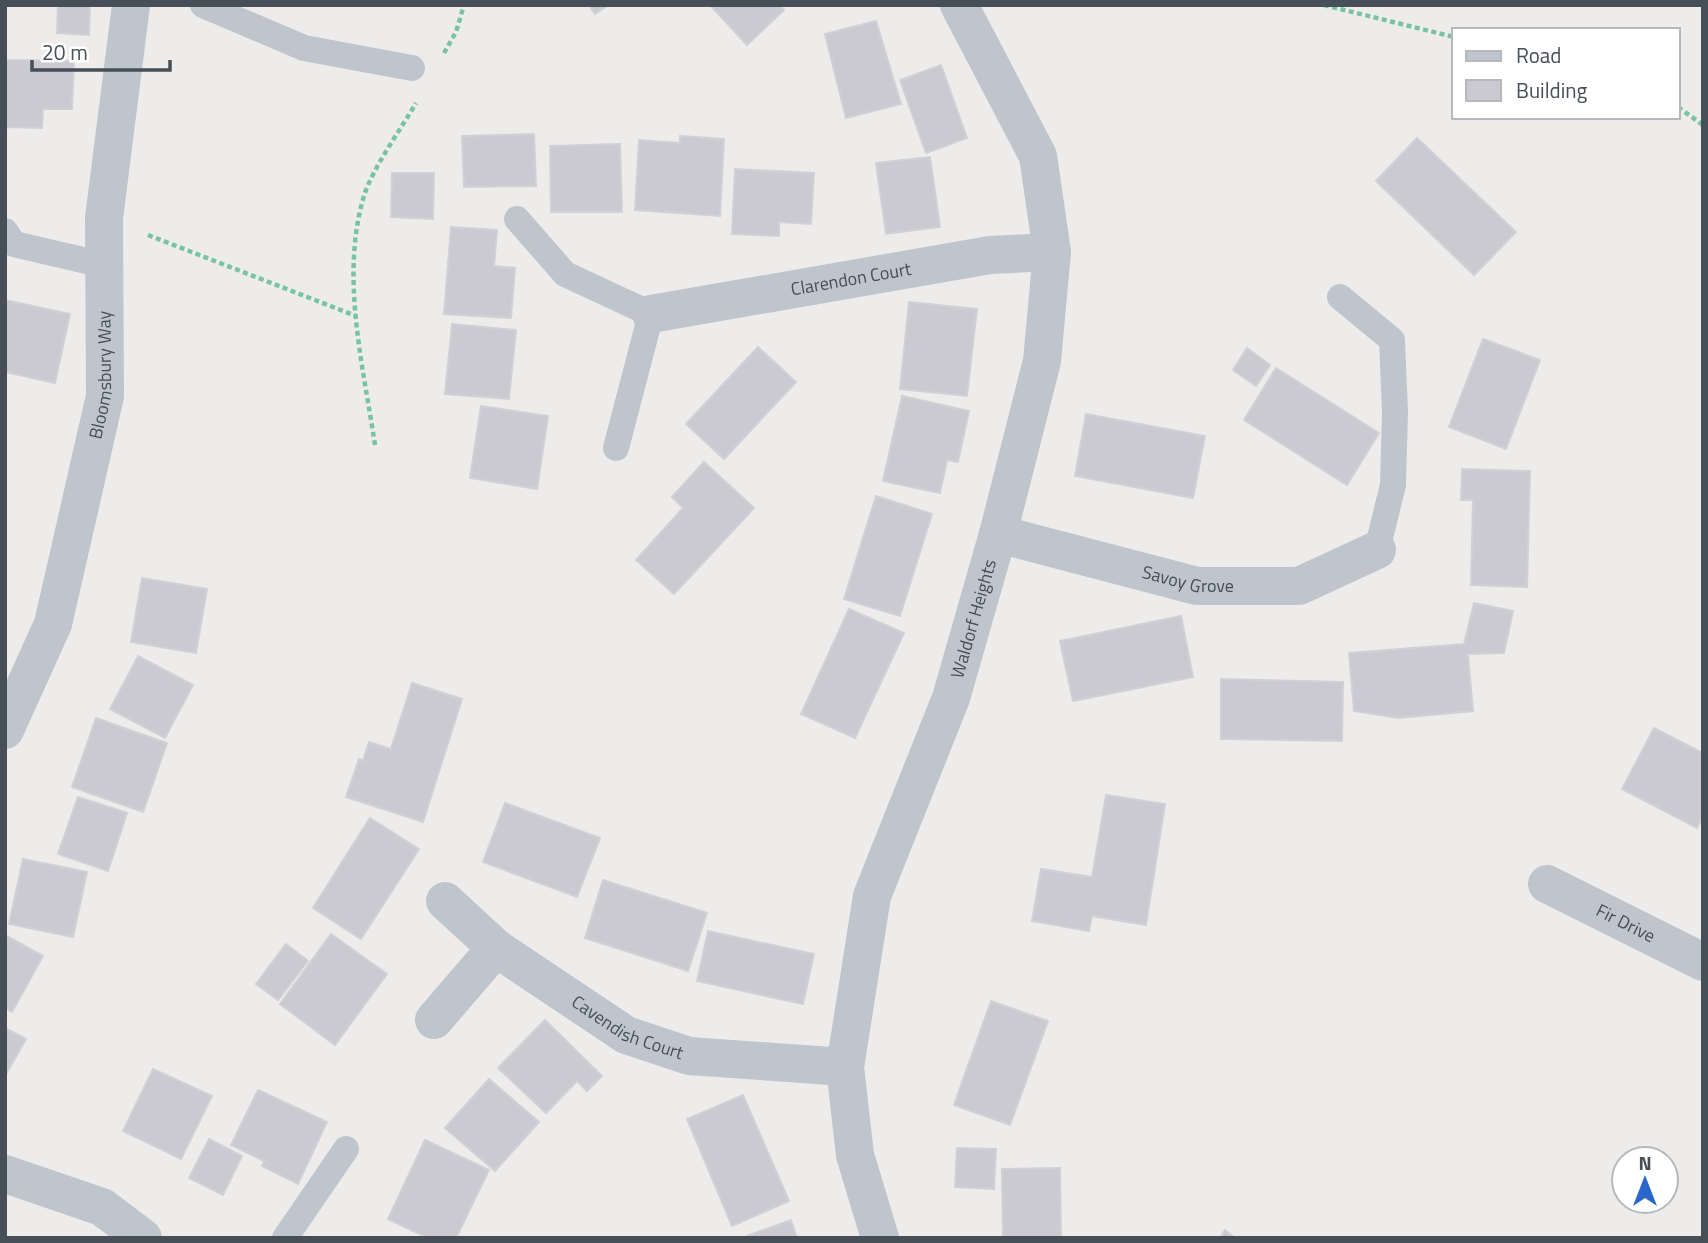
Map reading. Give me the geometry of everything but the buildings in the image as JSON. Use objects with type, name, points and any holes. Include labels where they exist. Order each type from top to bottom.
[{"type":"street","name":"Bloomsbury Way","points":[[5,730],[53,624],[105,396],[104,218],[131,5]]},
{"type":"street","name":"Waldorf Heights","points":[[880,1238],[855,1155],[845,1067],[872,896],[951,698],[998,534],[1042,361],[1052,251],[1038,156],[959,5]]},
{"type":"street","name":"Clarendon Court","points":[[651,314],[990,255],[1052,251]]},
{"type":"street","name":"Savoy Grove","points":[[998,534],[1197,586],[1299,586],[1377,550]]},
{"type":"street","name":"Fir Drive","points":[[1547,884],[1703,962]]},
{"type":"street","name":"Cavendish Court","points":[[445,901],[496,948],[626,1035],[689,1056],[845,1067]]},
{"type":"street","points":[[434,1020],[496,948]]},
{"type":"street","points":[[5,1174],[102,1207],[143,1238]]},
{"type":"lane","points":[[203,5],[304,48],[412,68]]},
{"type":"lane","points":[[517,219],[565,274],[651,314],[616,448]]},
{"type":"lane","points":[[5,231],[14,244],[104,265]]},
{"type":"lane","points":[[1340,297],[1392,341],[1395,411],[1393,485],[1377,550]]},
{"type":"lane","points":[[285,1238],[346,1149]]},
{"type":"path","points":[[443,55],[456,32],[464,5]]},
{"type":"path","points":[[1324,5],[1452,37]]},
{"type":"path","points":[[375,445],[356,316],[356,239],[365,194],[417,102]]},
{"type":"path","points":[[1680,108],[1703,125]]},
{"type":"path","points":[[104,218],[356,316]]}]
